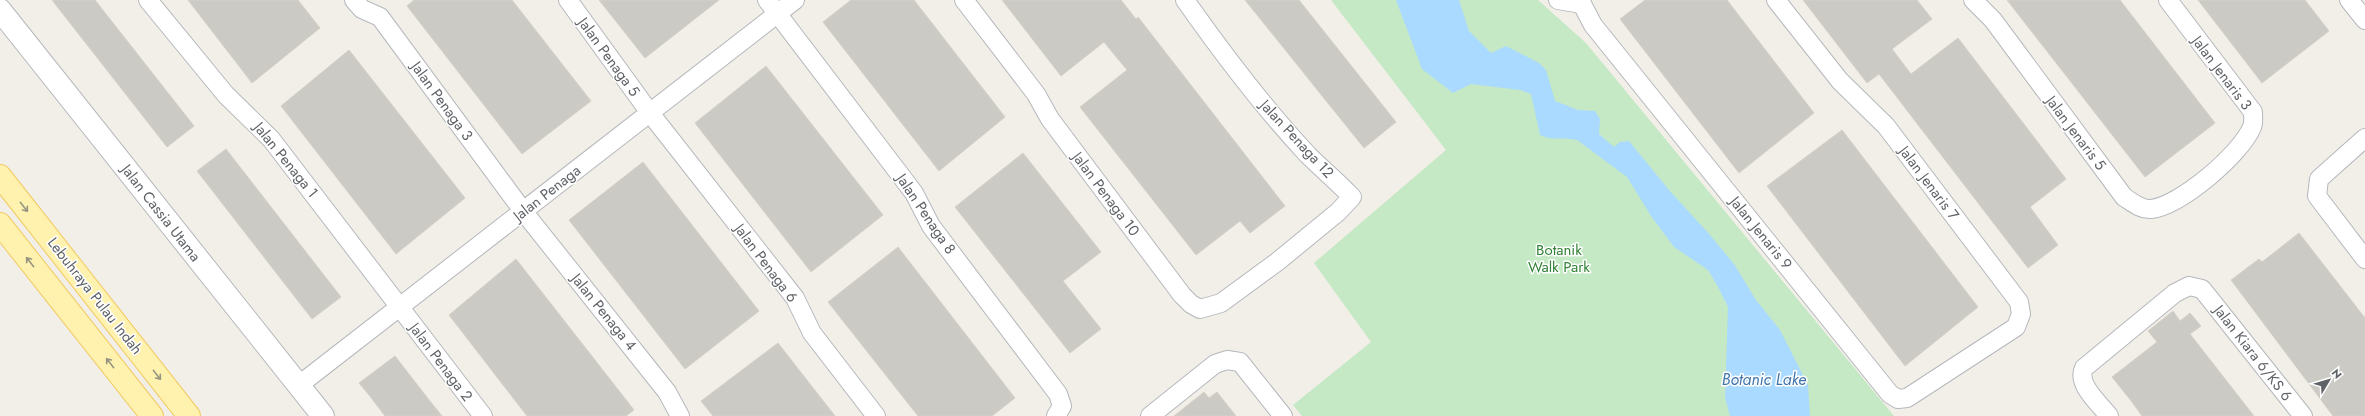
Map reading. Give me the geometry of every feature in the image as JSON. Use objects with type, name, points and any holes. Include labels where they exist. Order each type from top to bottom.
[{"type":"main road","name":"Lebuhraya Pulau Indah","points":[[0,176],[189,416]]},
{"type":"main road","name":"Lebuhraya Pulau Indah","points":[[0,224],[152,416]]},
{"type":"street","name":"Jalan Penaga 1","points":[[148,0],[226,95],[271,139],[400,308]]},
{"type":"street","name":"Jalan Penaga 3","points":[[354,0],[362,9],[380,17],[523,211]]},
{"type":"street","name":"Jalan Penaga 5","points":[[568,0],[650,113]]},
{"type":"street","name":"Jalan Penaga 8","points":[[766,0],[914,193],[931,226],[1058,394],[1062,406],[1056,416]]},
{"type":"street","name":"Jalan Penaga","points":[[299,385],[796,0]]},
{"type":"street","name":"Jalan Penaga 10","points":[[964,0],[1036,94],[1050,119],[1190,304],[1200,309],[1221,303],[1277,262]]},
{"type":"street","name":"Jalan Penaga 12","points":[[1185,0],[1217,46],[1269,110],[1308,155],[1352,197],[1338,212],[1277,262]]},
{"type":"street","points":[[1558,0],[1585,2]]},
{"type":"street","name":"Jalan Jenaris 7","points":[[1776,0],[1840,81],[1886,126],[2019,302],[2021,314],[2016,327],[1964,363]]},
{"type":"street","name":"Jalan Jenaris 5","points":[[1973,0],[1993,20],[2124,196],[2138,206],[2150,209],[2164,205],[2203,182]]},
{"type":"street","name":"Jalan Jenaris 3","points":[[2168,0],[2253,112],[2252,127],[2237,151],[2203,182]]},
{"type":"street","points":[[2349,0],[2365,20]]},
{"type":"street","name":"Jalan Jenaris 9","points":[[1585,2],[1593,25],[1890,394],[1898,399],[1907,398],[1964,363]]},
{"type":"street","name":"Jalan Cassia Utama","points":[[0,10],[323,416]]},
{"type":"street","name":"Jalan Penaga 6","points":[[650,113],[796,298],[812,333],[876,416]]},
{"type":"street","points":[[2365,138],[2319,179],[2317,196],[2365,259]]},
{"type":"street","name":"Jalan Penaga 4","points":[[523,211],[667,392],[680,416]]},
{"type":"street","name":"Jalan Kiara 6/KS 6","points":[[2109,416],[2082,382],[2081,375],[2084,368],[2174,293],[2189,286],[2202,289],[2303,416]]},
{"type":"street","name":"Jalan Penaga 2","points":[[400,308],[483,416]]},
{"type":"street","points":[[1150,416],[1215,364],[1227,360],[1240,362],[1282,416]]},
{"type":"green space","name":"Botanik Walk Park","points":[[1331,0],[1538,0],[1586,43],[1894,416],[1302,416],[1293,405],[1371,342],[1314,263],[1446,150]]},
{"type":"water","name":"Botanic Lake","points":[[1396,0],[1459,0],[1469,31],[1491,53],[1506,46],[1539,63],[1546,70],[1555,101],[1578,110],[1595,111],[1600,119],[1599,134],[1614,147],[1620,142],[1629,141],[1669,190],[1734,264],[1756,300],[1780,330],[1808,385],[1810,416],[1730,416],[1725,397],[1728,307],[1708,270],[1674,247],[1651,216],[1627,177],[1577,140],[1549,138],[1540,135],[1531,94],[1520,90],[1471,84],[1453,93],[1422,69]]},
{"type":"building","points":[[52,0],[95,0],[194,126],[167,147]]},
{"type":"building","points":[[188,0],[298,0],[320,28],[252,83]]},
{"type":"building","points":[[414,0],[512,0],[591,101],[522,154],[407,6]]},
{"type":"building","points":[[599,0],[719,0],[645,58]]},
{"type":"building","points":[[851,0],[914,0],[1005,117],[939,171],[823,22]]},
{"type":"building","points":[[1002,0],[1121,0],[1136,19],[1138,17],[1285,206],[1250,233],[1240,221],[1196,255],[1080,107],[1127,70],[1104,42],[1061,76]]},
{"type":"building","points":[[1245,0],[1299,0],[1396,122],[1364,148]]},
{"type":"building","points":[[1645,0],[1727,0],[1814,113],[1739,173],[1620,19]]},
{"type":"building","points":[[1803,0],[1917,0],[1932,19],[1892,49],[1911,74],[1958,38],[2066,179],[2030,207],[2058,245],[2028,268],[1879,74],[1867,83]]},
{"type":"building","points":[[2007,0],[2120,0],[2215,123],[2145,177]]},
{"type":"building","points":[[2198,0],[2305,0],[2329,31],[2262,83]]},
{"type":"building","points":[[349,50],[465,198],[396,254],[281,106]]},
{"type":"building","points":[[766,66],[883,215],[811,272],[695,123]]},
{"type":"building","points":[[1842,130],[1978,307],[1905,366],[1767,186]]},
{"type":"building","points":[[226,149],[341,297],[312,319],[197,171]]},
{"type":"building","points":[[1023,153],[1101,252],[1063,281],[1101,329],[1070,353],[955,207]]},
{"type":"building","points":[[643,162],[759,311],[685,369],[569,220]]},
{"type":"building","points":[[2299,233],[2365,318],[2365,416],[2333,416],[2231,280],[2259,259],[2262,262]]},
{"type":"building","points":[[898,247],[1015,398],[992,416],[918,416],[828,302]]},
{"type":"building","points":[[516,259],[634,410],[626,416],[527,416],[449,315]]},
{"type":"building","points":[[2173,311],[2180,321],[2190,313],[2201,326],[2190,334],[2254,416],[2142,416],[2112,377],[2157,342],[2148,331]]},
{"type":"building","points":[[778,343],[835,416],[713,416],[701,401]]},
{"type":"building","points":[[395,356],[442,416],[385,416],[359,383]]},
{"type":"building","points":[[1204,392],[1209,398],[1217,392],[1236,416],[1174,416]]}]
